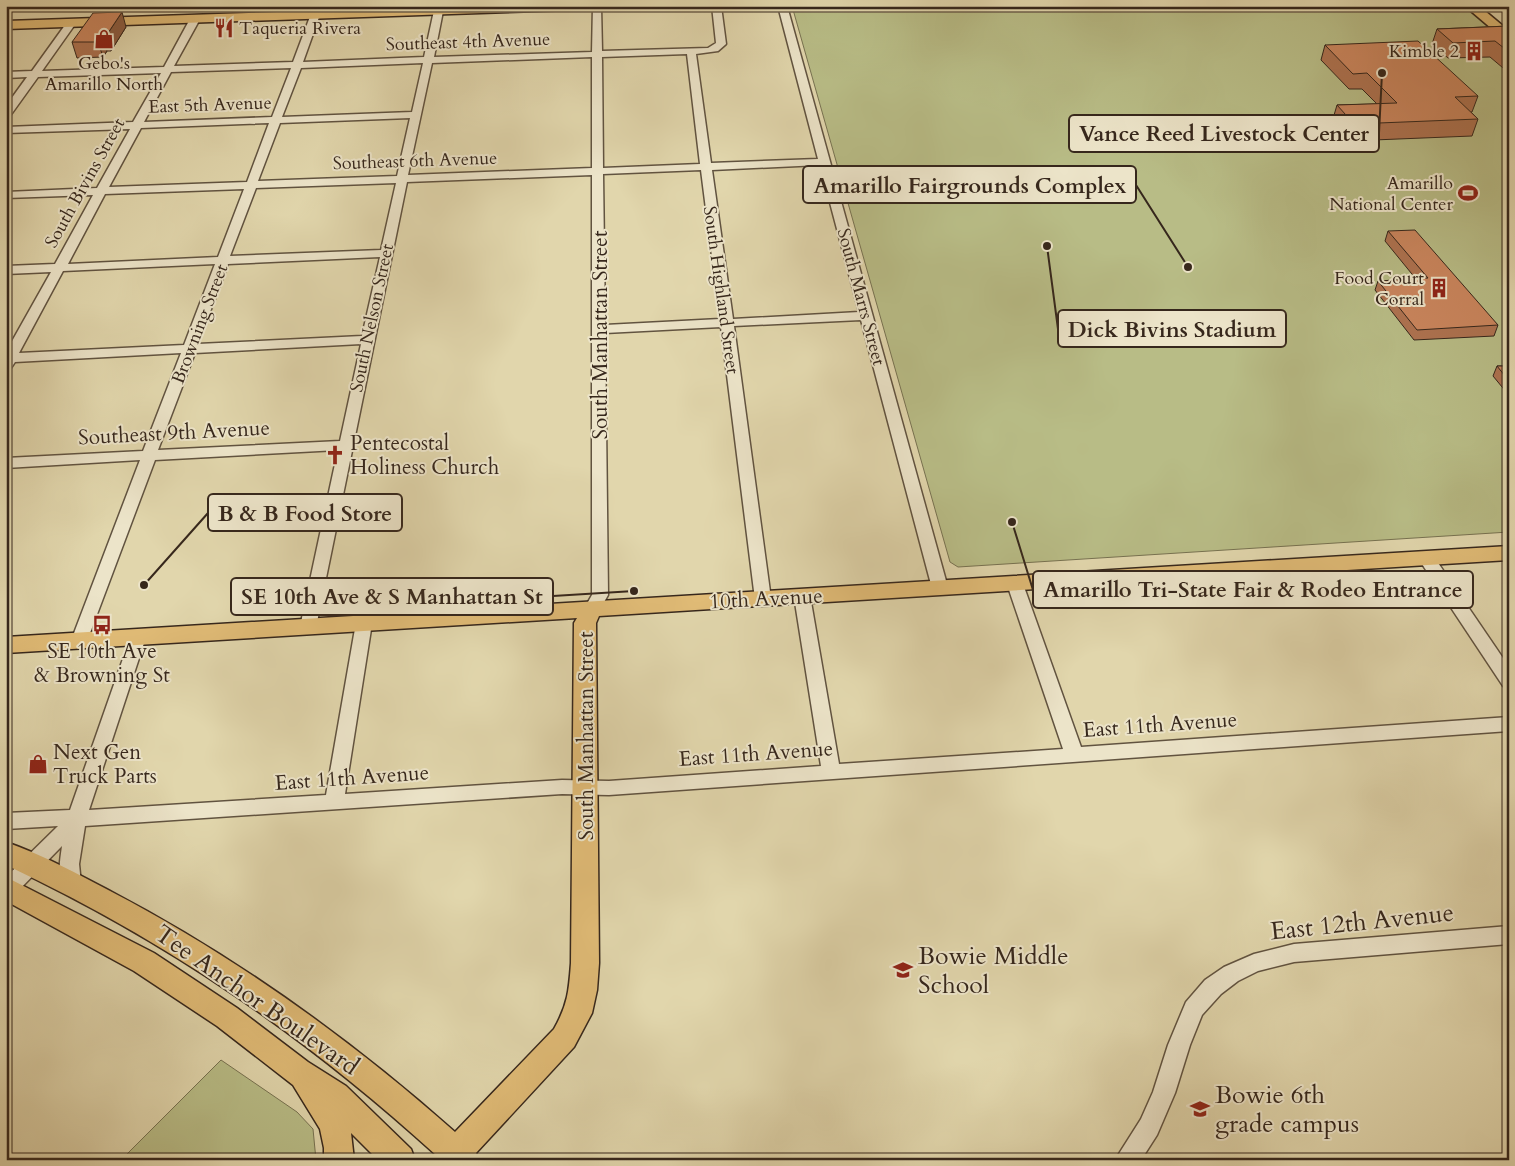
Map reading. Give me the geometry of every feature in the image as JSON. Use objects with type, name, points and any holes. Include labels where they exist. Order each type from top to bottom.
[{"type":"main road","points":[[6,25],[195,19],[318,10],[570,6]]},
{"type":"main road","points":[[1471,6],[1509,38]]},
{"type":"main road","name":"10th Avenue","points":[[6,645],[1509,553]]},
{"type":"main road","name":"South Manhattan Street","points":[[457,1157],[564,1038],[578,1013],[583,990],[585,963],[585,623],[592,609]]},
{"type":"main road","name":"Tee Anchor Boulevard","points":[[6,853],[32,864],[150,924],[229,974],[310,1032],[388,1094],[457,1157]]},
{"type":"main road","name":"Tee Anchor Boulevard","points":[[7,888],[144,962],[227,1017],[298,1072],[335,1096],[400,1160]]},
{"type":"main road","points":[[298,1072],[334,1123],[340,1148],[339,1160]]},
{"type":"street","name":"South Manhattan Street","points":[[592,609],[600,595],[598,6]]},
{"type":"street","points":[[691,51],[717,49],[721,44],[716,6]]},
{"type":"street","name":"South Marrs Street","points":[[782,6],[940,588]]},
{"type":"street","name":"South Nelson Street","points":[[308,627],[386,252],[440,8]]},
{"type":"street","name":"Browning Street","points":[[79,641],[318,10]]},
{"type":"street","name":"South Bivins Street","points":[[8,360],[195,19]]},
{"type":"street","points":[[6,114],[71,23]]},
{"type":"street","name":"Southeast 4th Avenue","points":[[6,75],[691,51]]},
{"type":"street","name":"South Highland Street","points":[[691,51],[763,599]]},
{"type":"street","name":"East 5th Avenue","points":[[6,130],[416,115]]},
{"type":"street","name":"Southeast 6th Avenue","points":[[6,195],[824,162]]},
{"type":"street","points":[[6,270],[386,252]]},
{"type":"street","points":[[600,329],[865,316]]},
{"type":"street","points":[[8,360],[368,340]]},
{"type":"street","name":"Southeast 9th Avenue","points":[[6,463],[345,445]]},
{"type":"street","points":[[1426,558],[1509,681]]},
{"type":"street","points":[[1015,584],[1074,755]]},
{"type":"street","points":[[802,596],[831,772]]},
{"type":"street","points":[[334,803],[364,623]]},
{"type":"street","points":[[71,884],[69,864],[77,818],[138,637]]},
{"type":"street","name":"East 11th Avenue","points":[[6,821],[334,803],[562,786],[609,788],[1509,724]]},
{"type":"street","points":[[7,888],[77,818]]},
{"type":"street","name":"East 12th Avenue","points":[[1127,1160],[1149,1127],[1164,1094],[1179,1045],[1194,1009],[1213,987],[1230,974],[1254,963],[1294,953],[1509,935]]},
{"type":"green space","points":[[792,6],[1466,6],[1509,40],[1509,532],[958,567],[950,562]]},
{"type":"green space","points":[[221,1060],[297,1112],[313,1129],[316,1160],[121,1160]]},
{"type":"building","points":[[122,12],[106,36],[102,36],[98,42],[72,42],[93,13]]},
{"type":"building","points":[[1509,26],[1509,52],[1495,41],[1453,43],[1437,29]]},
{"type":"building","points":[[1418,41],[1478,96],[1455,97],[1478,119],[1354,124],[1337,105],[1397,103],[1367,73],[1353,74],[1325,45]]},
{"type":"building","points":[[1415,230],[1498,325],[1417,330],[1378,281],[1428,278],[1388,231]]},
{"type":"building","points":[[1497,366],[1509,366],[1509,381]]},
{"type":"place","name":"Taqueria Rivera","points":[[224,28]]},
{"type":"place","name":"Gebo's Amarillo North","points":[[104,39]]},
{"type":"place","name":"Kimble 2","points":[[1474,51]]},
{"type":"place","name":"Vance Reed Livestock Center","points":[[1382,73]]},
{"type":"place","name":"Amarillo National Center","points":[[1468,193]]},
{"type":"place","name":"Dick Bivins Stadium","points":[[1047,246]]},
{"type":"place","name":"Amarillo Fairgrounds Complex","points":[[1188,267]]},
{"type":"place","name":"Food Court Corral","points":[[1439,288]]},
{"type":"place","name":"Pentecostal Holiness Church","points":[[335,455]]},
{"type":"place","name":"Amarillo Tri-State Fair & Rodeo Entrance","points":[[1012,522]]},
{"type":"place","name":"B & B Food Store","points":[[144,585]]},
{"type":"place","name":"SE 10th Ave & S Manhattan St","points":[[634,591]]},
{"type":"place","name":"SE 10th Ave & Browning St","points":[[102,625]]},
{"type":"place","name":"Next Gen Truck Parts","points":[[38,764]]},
{"type":"place","name":"Bowie Middle School","points":[[903,970]]},
{"type":"place","name":"Bowie 6th grade campus","points":[[1200,1109]]}]
